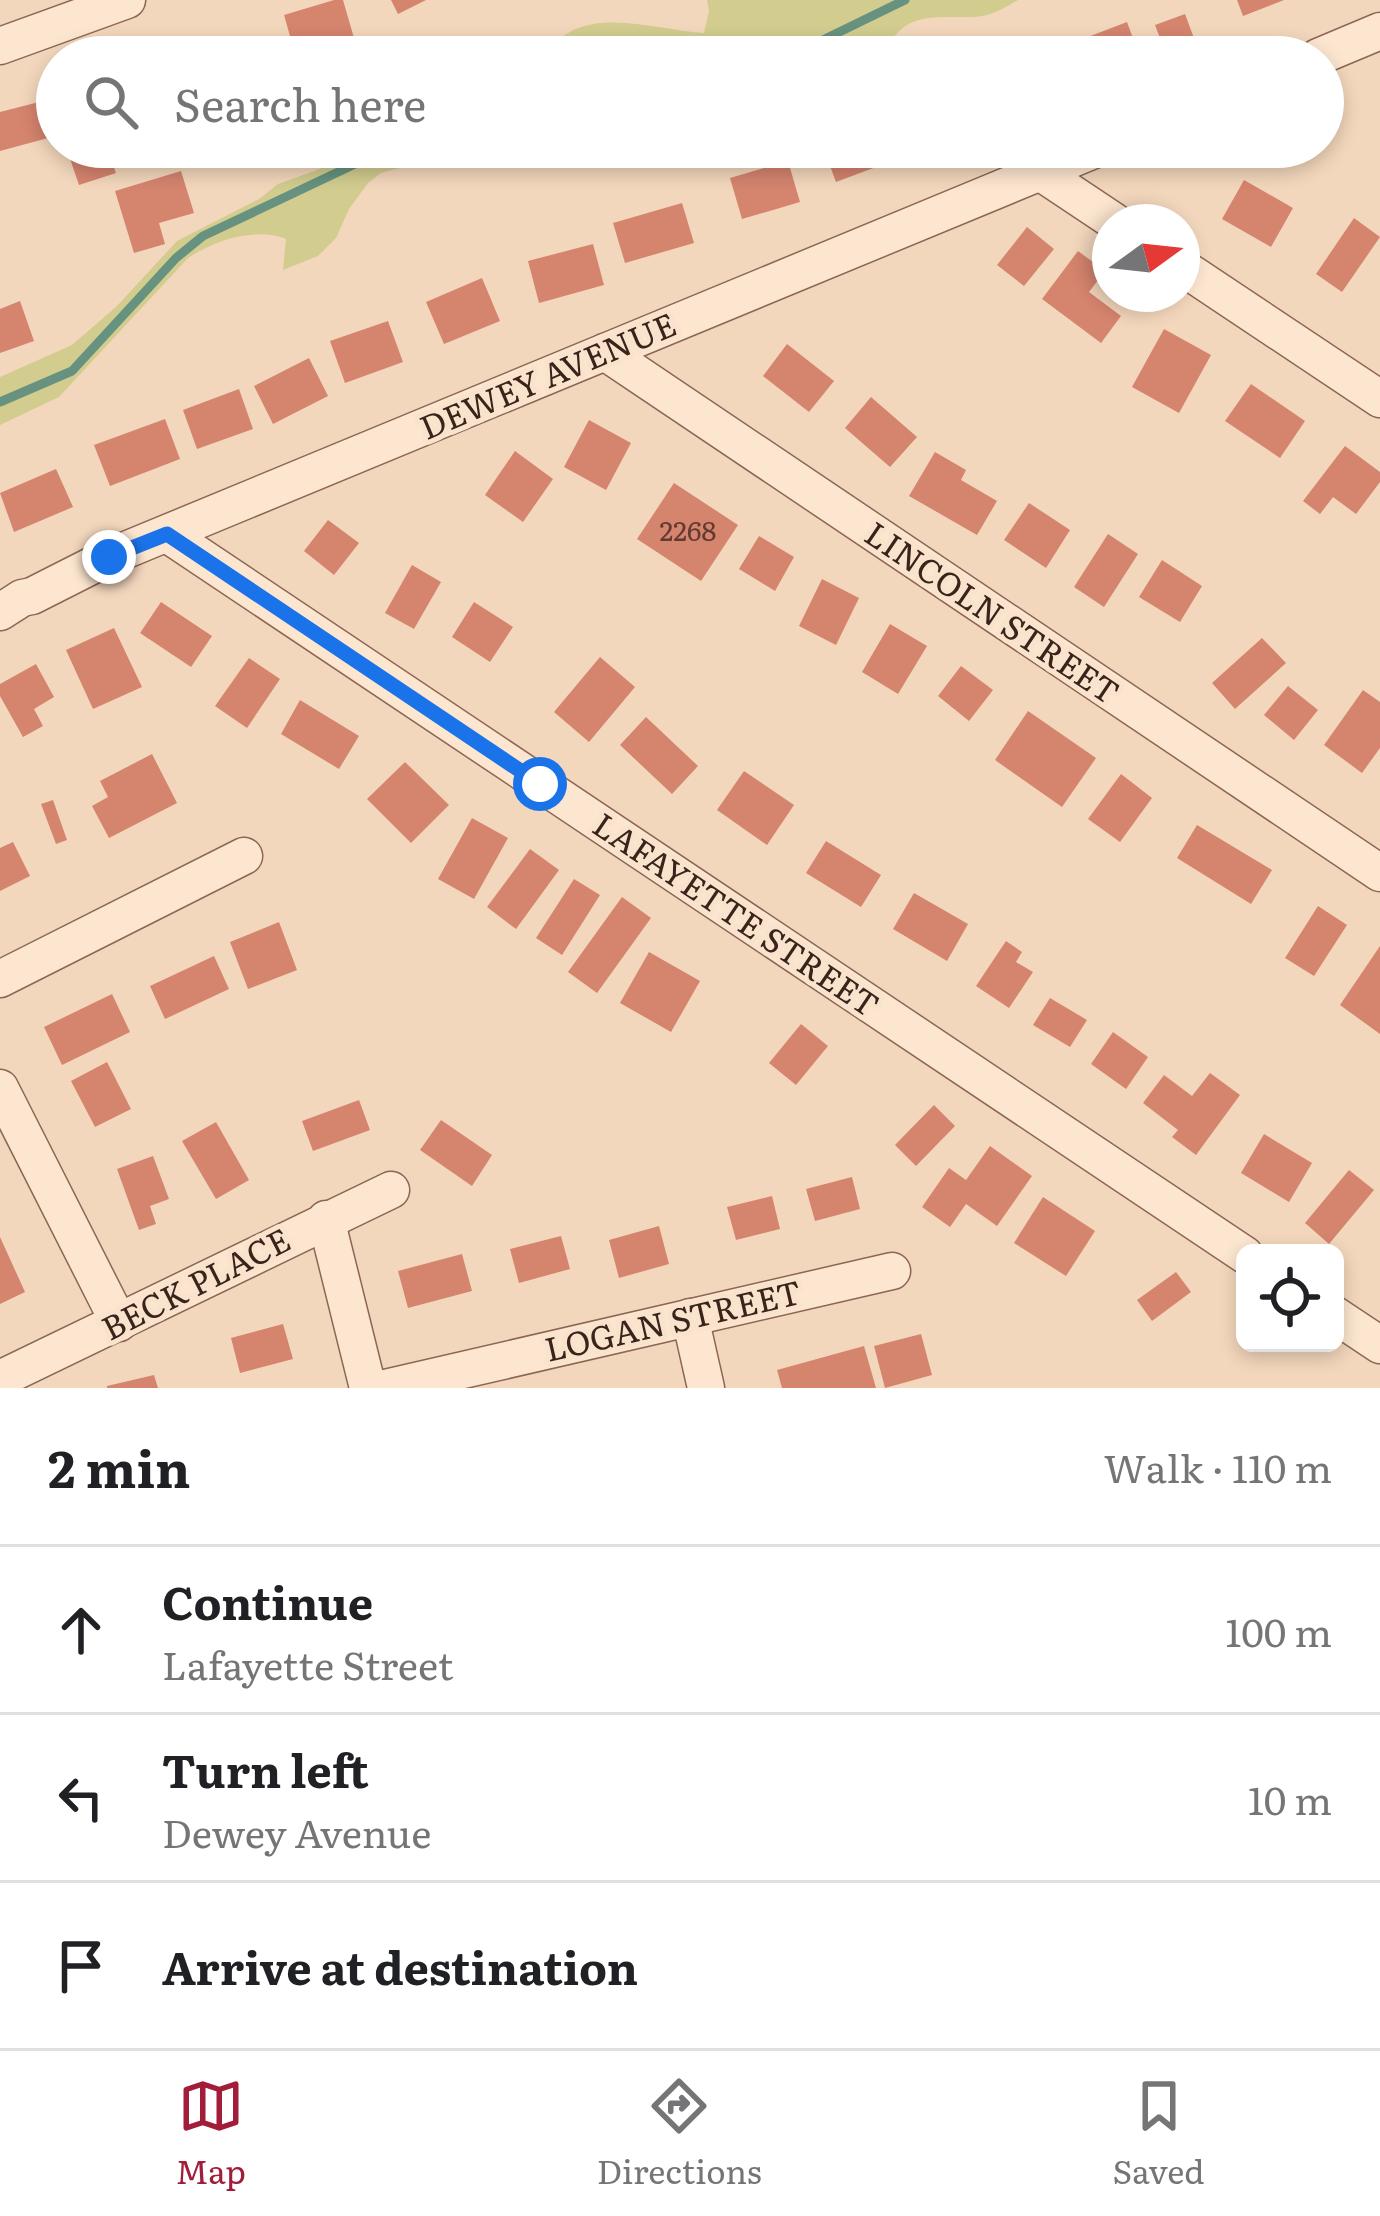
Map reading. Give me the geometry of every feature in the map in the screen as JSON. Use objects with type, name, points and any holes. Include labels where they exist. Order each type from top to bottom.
[{"type":"street","points":[[0,46],[127,0]]},
{"type":"street","points":[[1344,47],[1380,32]]},
{"type":"street","name":"DEWEY AVENUE","points":[[2,606],[109,557],[1050,168]]},
{"type":"street","points":[[1040,172],[1092,207]]},
{"type":"street","points":[[1200,279],[1380,399]]},
{"type":"street","name":"LINCOLN STREET","points":[[604,352],[1380,873]]},
{"type":"street","name":"LAFAYETTE STREET","points":[[167,534],[1236,1249]]},
{"type":"street","points":[[0,979],[244,856]]},
{"type":"street","points":[[0,1088],[119,1323]]},
{"type":"street","name":"BECK PLACE","points":[[19,1378],[119,1323],[391,1190]]},
{"type":"street","points":[[326,1219],[368,1388]]},
{"type":"street","name":"LOGAN STREET","points":[[385,1388],[892,1271]]},
{"type":"street","points":[[690,1317],[706,1388]]},
{"type":"street","points":[[1344,1321],[1380,1345]]},
{"type":"shaded area","points":[[707,0],[1018,0],[985,15],[920,20],[895,36],[564,36],[576,29],[618,22],[704,33]]},
{"type":"shaded area","points":[[399,168],[368,183],[336,238],[318,256],[283,270],[286,239],[261,234],[222,241],[188,258],[59,397],[0,425],[0,377],[72,345],[117,306],[177,241],[259,199],[278,184],[320,169]]},
{"type":"building","points":[[343,0],[353,36],[290,36],[284,15]]},
{"type":"building","points":[[391,0],[426,0],[398,14]]},
{"type":"building","points":[[1237,0],[1284,0],[1243,16]]},
{"type":"building","points":[[1185,14],[1193,36],[1159,36],[1155,25]]},
{"type":"building","points":[[1127,22],[1132,36],[1090,36]]},
{"type":"building","points":[[36,103],[36,141],[0,151],[0,112]]},
{"type":"building","points":[[73,168],[114,168],[116,173],[79,185]]},
{"type":"building","points":[[764,168],[790,168],[800,202],[742,219],[730,178]]},
{"type":"building","points":[[831,168],[873,168],[836,182]]},
{"type":"building","points":[[181,171],[194,213],[159,223],[165,244],[134,253],[115,191]]},
{"type":"building","points":[[1244,180],[1293,208],[1271,247],[1222,219]]},
{"type":"building","points":[[682,203],[694,243],[625,263],[613,223]]},
{"type":"building","points":[[1354,218],[1380,237],[1342,292],[1316,274]]},
{"type":"building","points":[[1027,227],[1054,249],[1024,286],[997,265]]},
{"type":"building","points":[[593,244],[604,285],[539,303],[528,261]]},
{"type":"building","points":[[1078,251],[1092,261],[1092,312],[1121,316],[1101,343],[1042,299]]},
{"type":"building","points":[[482,278],[500,321],[444,344],[426,302]]},
{"type":"building","points":[[20,301],[34,341],[0,353],[0,309]]},
{"type":"building","points":[[388,321],[403,362],[345,383],[330,341]]},
{"type":"building","points":[[1164,329],[1211,355],[1179,413],[1132,387]]},
{"type":"building","points":[[787,344],[834,381],[809,412],[763,376]]},
{"type":"building","points":[[309,358],[328,396],[273,424],[254,386]]},
{"type":"building","points":[[1251,384],[1305,421],[1280,458],[1225,421]]},
{"type":"building","points":[[239,389],[253,429],[197,449],[183,410]]},
{"type":"building","points":[[871,397],[917,437],[890,467],[845,428]]},
{"type":"building","points":[[165,419],[180,459],[110,486],[94,445]]},
{"type":"building","points":[[589,420],[631,443],[606,490],[564,467]]},
{"type":"building","points":[[1345,446],[1380,472],[1380,482],[1356,514],[1333,497],[1320,514],[1303,501]]},
{"type":"building","points":[[515,451],[553,479],[523,522],[485,495]]},
{"type":"building","points":[[935,452],[966,470],[961,480],[997,501],[977,535],[909,496]]},
{"type":"building","points":[[56,469],[73,507],[14,532],[0,493]]},
{"type":"building","points":[[674,483],[738,525],[701,581],[637,539]]},
{"type":"building","points":[[1029,503],[1070,530],[1046,568],[1004,540]]},
{"type":"building","points":[[328,520],[359,543],[334,575],[304,551]]},
{"type":"building","points":[[1108,534],[1138,554],[1104,607],[1074,587]]},
{"type":"building","points":[[759,536],[794,557],[775,591],[739,569]]},
{"type":"building","points":[[1162,560],[1202,586],[1180,622],[1139,597]]},
{"type":"building","points":[[412,565],[441,582],[414,629],[385,613]]},
{"type":"building","points":[[822,579],[859,598],[836,645],[799,626]]},
{"type":"building","points":[[161,602],[212,636],[191,667],[140,633]]},
{"type":"building","points":[[474,602],[513,627],[490,662],[452,637]]},
{"type":"building","points":[[890,624],[927,646],[898,694],[862,672]]},
{"type":"building","points":[[114,628],[142,687],[93,709],[66,650]]},
{"type":"building","points":[[1262,638],[1286,663],[1235,709],[1212,683]]},
{"type":"building","points":[[600,657],[635,687],[589,742],[554,712]]},
{"type":"building","points":[[249,658],[280,679],[247,728],[215,706]]},
{"type":"building","points":[[36,664],[54,697],[34,709],[43,726],[23,737],[0,696],[0,684]]},
{"type":"building","points":[[961,666],[993,690],[969,721],[938,696]]},
{"type":"building","points":[[1288,686],[1318,710],[1294,740],[1264,715]]},
{"type":"building","points":[[1363,690],[1380,702],[1380,748],[1362,773],[1324,745]]},
{"type":"building","points":[[300,700],[359,736],[339,769],[281,734]]},
{"type":"building","points":[[1028,711],[1096,758],[1062,807],[995,760]]},
{"type":"building","points":[[646,717],[698,766],[672,794],[620,745]]},
{"type":"building","points":[[152,754],[177,803],[109,838],[92,806],[108,797],[100,781]]},
{"type":"building","points":[[405,762],[449,805],[411,843],[367,799]]},
{"type":"building","points":[[744,771],[794,805],[767,845],[717,810]]},
{"type":"building","points":[[1121,774],[1152,798],[1120,842],[1088,819]]},
{"type":"building","points":[[53,800],[67,840],[56,844],[41,804]]},
{"type":"building","points":[[472,818],[508,838],[474,899],[438,879]]},
{"type":"building","points":[[1197,825],[1272,870],[1251,904],[1177,858]]},
{"type":"building","points":[[826,841],[881,875],[861,907],[806,873]]},
{"type":"building","points":[[13,842],[30,876],[0,891],[0,848]]},
{"type":"building","points":[[530,849],[559,870],[516,929],[487,907]]},
{"type":"building","points":[[574,879],[600,895],[562,955],[536,938]]},
{"type":"building","points":[[914,893],[968,924],[947,961],[893,929]]},
{"type":"building","points":[[622,897],[651,918],[597,993],[568,972]]},
{"type":"building","points":[[1318,906],[1347,925],[1314,976],[1285,958]]},
{"type":"building","points":[[279,922],[297,970],[248,989],[230,942]]},
{"type":"building","points":[[1006,941],[1022,952],[1016,962],[1033,972],[1009,1008],[976,986]]},
{"type":"building","points":[[1380,946],[1380,1034],[1340,1005]]},
{"type":"building","points":[[649,952],[700,981],[671,1032],[620,1003]]},
{"type":"building","points":[[214,956],[229,989],[165,1019],[150,986]]},
{"type":"building","points":[[112,994],[130,1032],[62,1065],[44,1027]]},
{"type":"building","points":[[1050,998],[1087,1020],[1070,1047],[1033,1025]]},
{"type":"building","points":[[801,1024],[828,1046],[796,1085],[769,1063]]},
{"type":"building","points":[[1113,1032],[1148,1057],[1126,1089],[1091,1064]]},
{"type":"building","points":[[107,1062],[131,1109],[95,1127],[71,1081]]},
{"type":"building","points":[[1210,1073],[1240,1095],[1196,1155],[1172,1137],[1178,1130],[1143,1103],[1164,1075],[1192,1096]]},
{"type":"building","points":[[359,1100],[370,1130],[313,1151],[302,1121]]},
{"type":"building","points":[[934,1105],[955,1126],[916,1166],[895,1145]]},
{"type":"building","points":[[441,1120],[492,1155],[472,1186],[420,1150]]},
{"type":"building","points":[[216,1122],[249,1180],[216,1199],[182,1141]]},
{"type":"building","points":[[1264,1134],[1312,1163],[1289,1202],[1241,1173]]},
{"type":"building","points":[[990,1146],[1032,1176],[997,1226],[966,1204],[950,1227],[922,1207],[949,1168],[966,1180]]},
{"type":"building","points":[[153,1156],[169,1199],[150,1206],[156,1224],[139,1230],[117,1169]]},
{"type":"building","points":[[1349,1170],[1374,1190],[1329,1244],[1305,1223]]},
{"type":"building","points":[[852,1177],[860,1209],[815,1221],[806,1189]]},
{"type":"building","points":[[772,1196],[780,1229],[736,1240],[727,1207]]},
{"type":"building","points":[[1043,1197],[1095,1231],[1066,1276],[1014,1243]]},
{"type":"building","points":[[659,1226],[669,1264],[619,1278],[609,1240]]},
{"type":"building","points":[[561,1236],[570,1269],[519,1283],[510,1249]]},
{"type":"building","points":[[0,1237],[25,1292],[0,1304]]},
{"type":"building","points":[[462,1254],[472,1291],[408,1308],[398,1271]]},
{"type":"building","points":[[1176,1272],[1191,1292],[1152,1321],[1137,1300]]},
{"type":"building","points":[[283,1324],[293,1359],[240,1373],[231,1338]]},
{"type":"building","points":[[921,1334],[932,1375],[885,1388],[874,1346]]},
{"type":"building","points":[[864,1346],[876,1388],[782,1388],[777,1370]]},
{"type":"building","points":[[154,1375],[158,1388],[107,1388],[107,1386]]},
{"type":"waterway","points":[[831,36],[905,0]]},
{"type":"waterway","points":[[0,402],[72,371],[176,258],[203,236],[347,168]]},
{"type":"route","points":[[109,557],[167,534],[540,784]]}]
